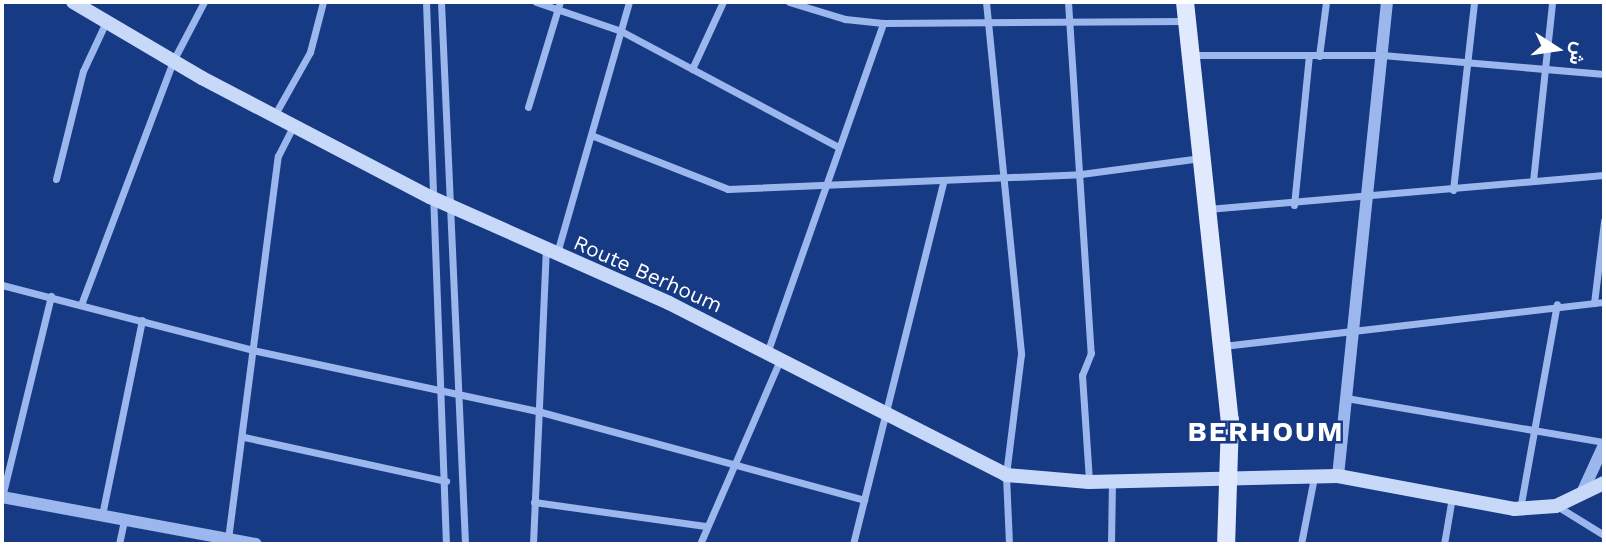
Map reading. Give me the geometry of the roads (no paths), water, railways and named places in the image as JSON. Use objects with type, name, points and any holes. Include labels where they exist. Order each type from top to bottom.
[{"type":"main road","name":"Route Berhoum","points":[[73,2],[293,127],[430,197],[774,357],[1006,475],[1089,481],[1338,476],[1521,509],[1556,506]]},
{"type":"main road","points":[[1185,2],[1222,346],[1233,479],[1226,544]]},
{"type":"main road","points":[[1556,506],[1604,482]]},
{"type":"street","points":[[82,302],[173,61],[204,2]]},
{"type":"street","points":[[274,116],[310,51],[323,2]]},
{"type":"street","points":[[426,2],[430,197],[445,390],[446,544]]},
{"type":"street","points":[[441,2],[465,544]]},
{"type":"street","points":[[537,2],[559,5],[621,31],[836,146]]},
{"type":"street","points":[[533,544],[551,253],[591,135],[629,2]]},
{"type":"street","points":[[692,69],[723,2]]},
{"type":"street","points":[[789,2],[845,19],[883,23],[1070,26],[1187,21]]},
{"type":"street","points":[[986,2],[1021,354],[1006,475],[1009,544]]},
{"type":"street","points":[[1068,2],[1091,353],[1082,375],[1089,481]]},
{"type":"street","points":[[1319,56],[1326,2]]},
{"type":"street","points":[[1338,476],[1388,2]]},
{"type":"street","points":[[1452,190],[1474,2]]},
{"type":"street","points":[[1533,181],[1552,2]]},
{"type":"street","points":[[528,107],[559,5]]},
{"type":"street","points":[[56,179],[83,71],[106,21]]},
{"type":"street","points":[[700,544],[774,357],[836,146],[883,23]]},
{"type":"street","points":[[1192,55],[1382,55],[1604,74]]},
{"type":"street","points":[[1294,205],[1309,56]]},
{"type":"street","points":[[228,542],[257,351],[278,156],[293,127]]},
{"type":"street","points":[[591,135],[728,189],[823,189],[944,180],[1004,179],[1080,174],[1202,158]]},
{"type":"street","points":[[1208,209],[1367,200],[1604,175]]},
{"type":"street","points":[[853,544],[884,411],[944,180]]},
{"type":"street","points":[[1594,303],[1604,221]]},
{"type":"street","points":[[2,285],[82,302],[257,351],[541,412],[864,500]]},
{"type":"street","points":[[51,296],[2,497],[228,542],[256,544]]},
{"type":"street","points":[[1222,346],[1558,304],[1604,302]]},
{"type":"street","points":[[1521,509],[1558,304]]},
{"type":"street","points":[[102,515],[142,320]]},
{"type":"street","points":[[1346,398],[1604,444],[1582,493]]},
{"type":"street","points":[[244,437],[446,481]]},
{"type":"street","points":[[1301,544],[1314,476]]},
{"type":"street","points":[[1111,544],[1112,481]]},
{"type":"street","points":[[1444,544],[1452,497]]},
{"type":"street","points":[[534,502],[705,526]]},
{"type":"street","points":[[1556,506],[1604,535]]},
{"type":"street","points":[[119,544],[124,520]]},
{"type":"district","name":"BERHOUM","points":[[1266,432]]}]
